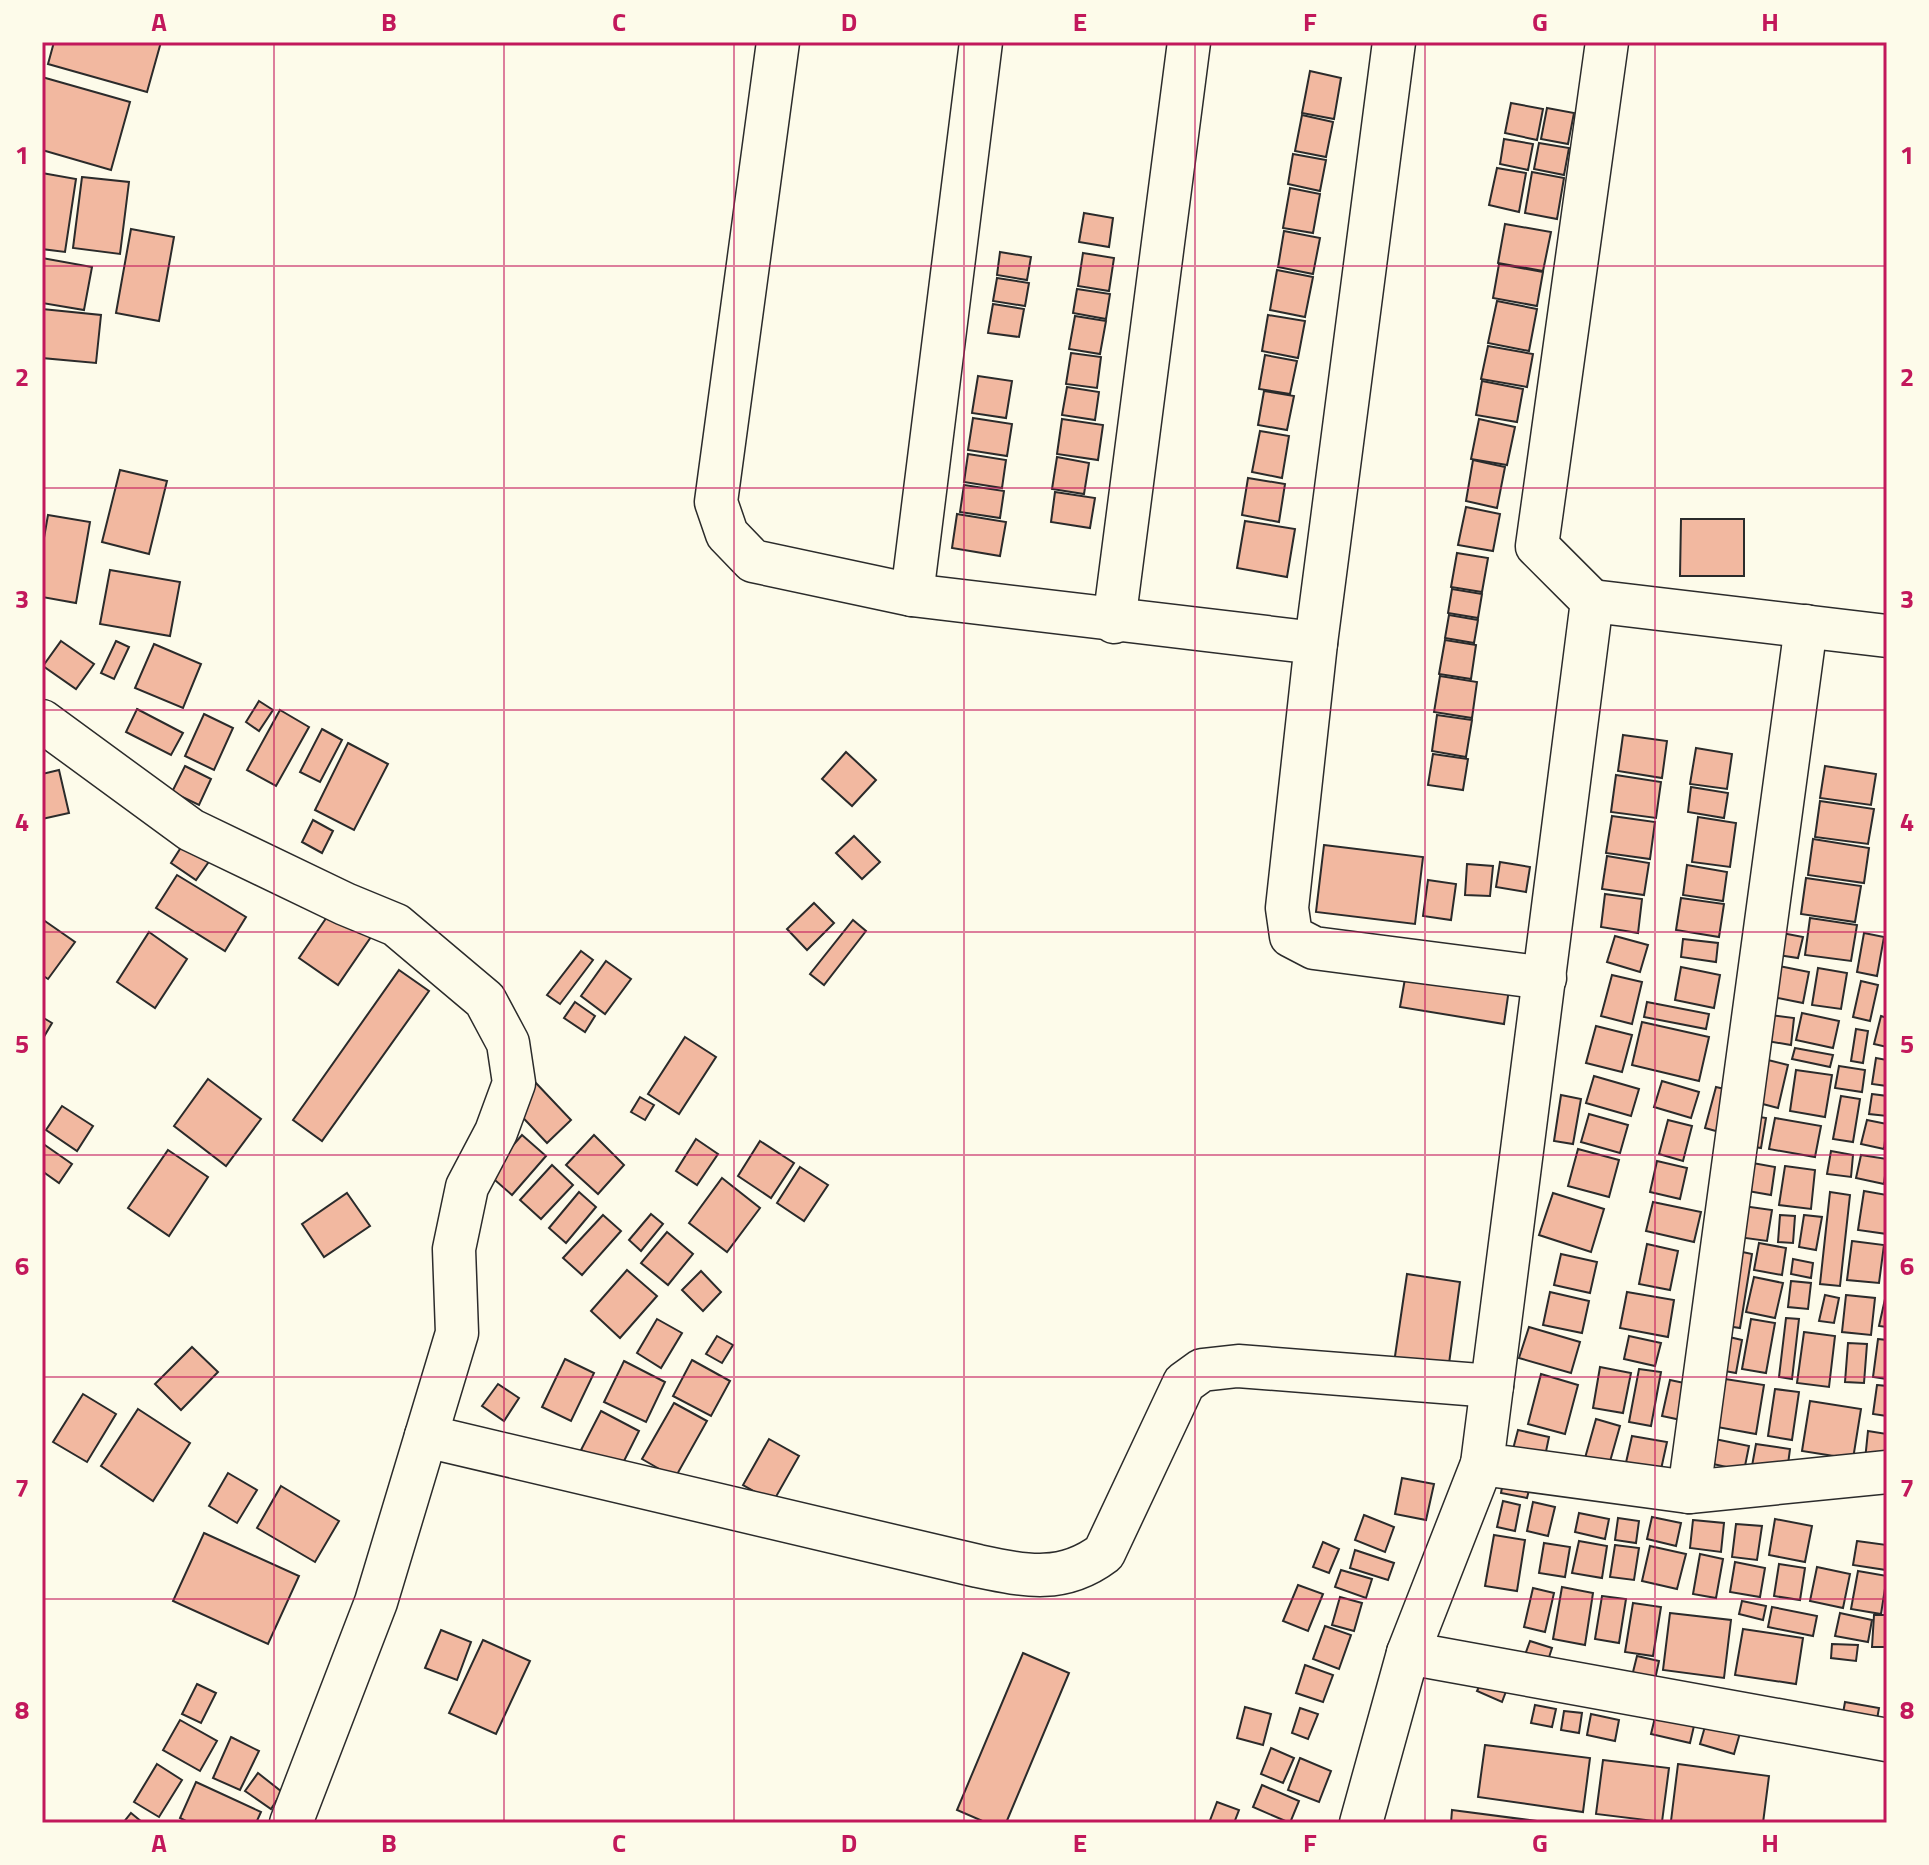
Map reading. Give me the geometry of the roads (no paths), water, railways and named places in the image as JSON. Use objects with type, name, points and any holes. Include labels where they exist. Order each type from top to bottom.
[{"type":"street","points":[[778,42],[716,502],[727,534],[753,561],[912,595],[1114,622],[1316,643]]},
{"type":"street","points":[[912,595],[981,42]]},
{"type":"street","points":[[1114,622],[1189,42]]},
{"type":"street","points":[[1394,42],[1316,643],[1287,908],[1291,936],[1314,948],[1545,978]]},
{"type":"street","points":[[1607,42],[1537,546],[1592,601],[1887,636]]},
{"type":"street","points":[[1361,1823],[1408,1653],[1482,1464],[1592,601]]},
{"type":"street","points":[[1689,1492],[1806,626]]},
{"type":"street","points":[[42,721],[191,830],[396,925],[485,1000],[508,1043],[514,1083],[496,1132],[467,1187],[454,1249],[457,1333],[376,1602],[291,1823]]},
{"type":"street","points":[[426,1436],[978,1566],[1017,1574],[1048,1575],[1082,1571],[1104,1553],[1184,1383],[1202,1370],[1238,1366],[1492,1386]]},
{"type":"street","points":[[1482,1464],[1689,1492],[1887,1472]]},
{"type":"street","points":[[1408,1653],[1887,1740]]}]
